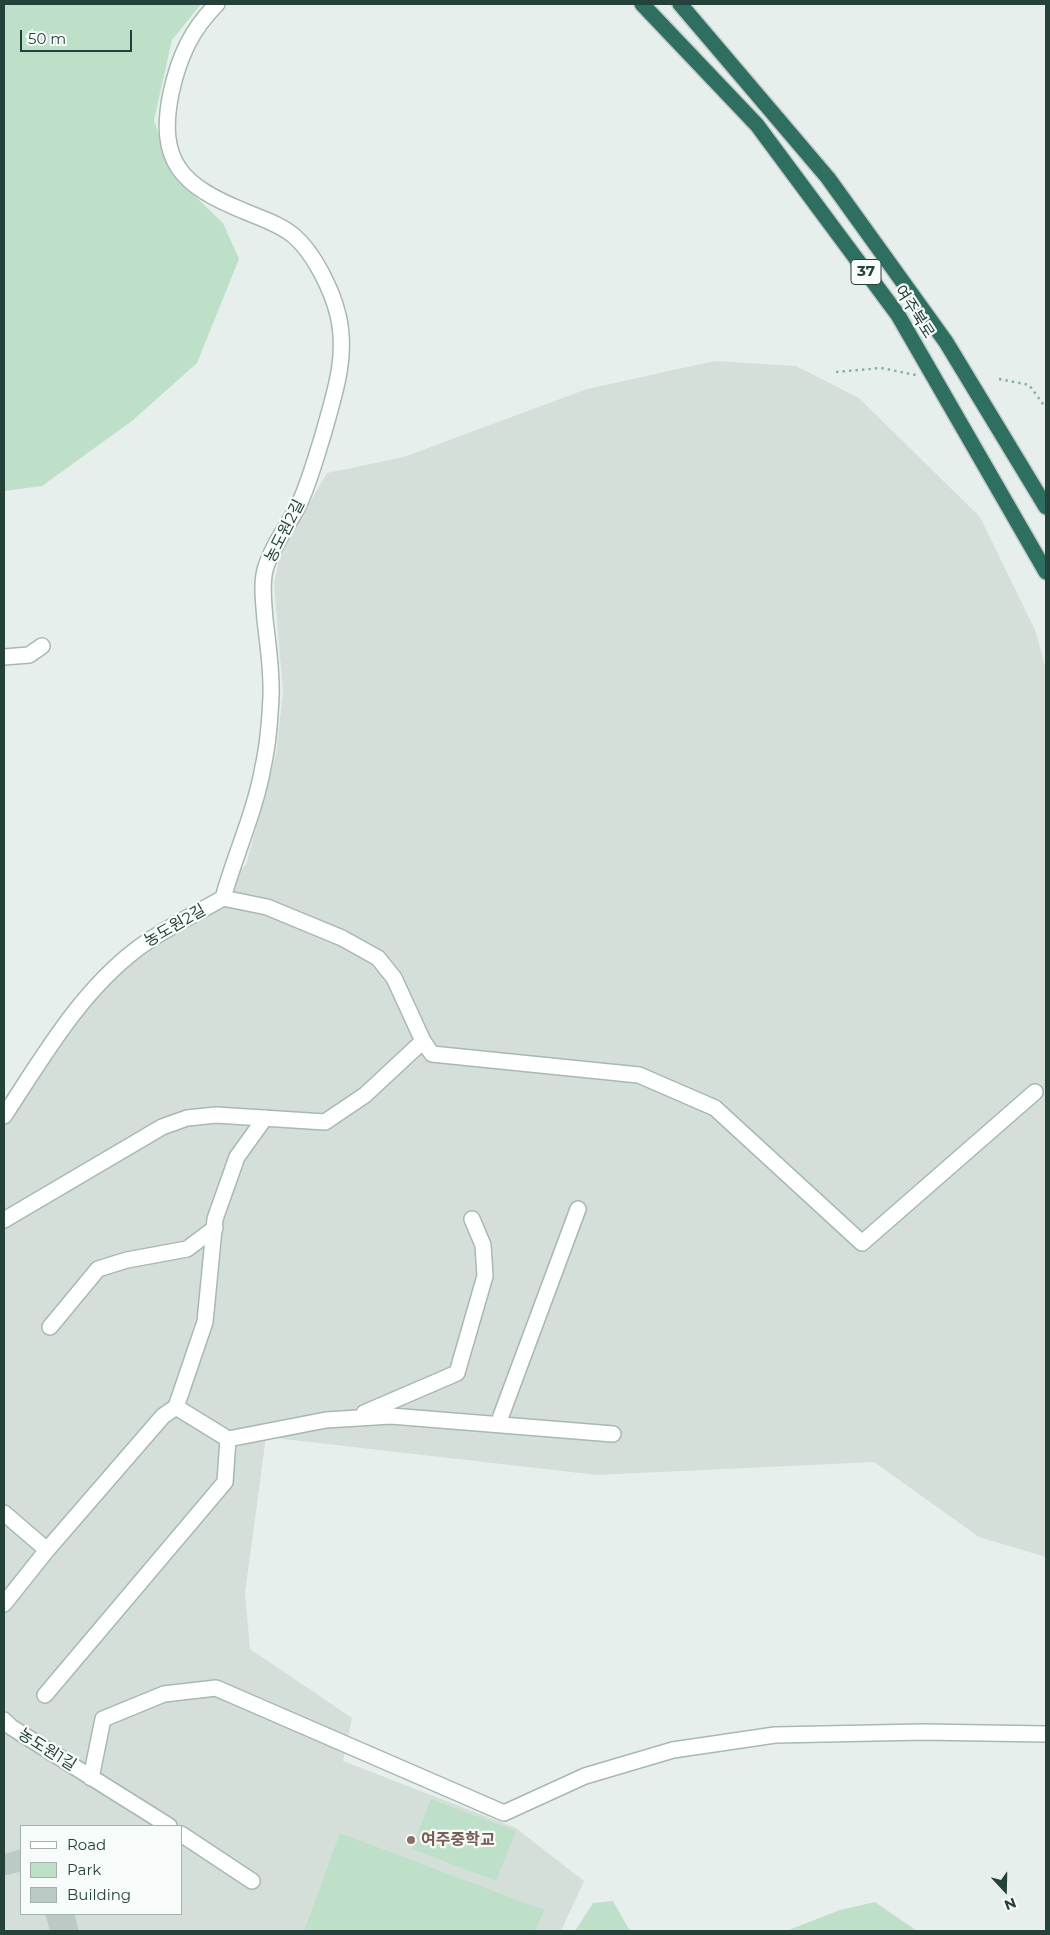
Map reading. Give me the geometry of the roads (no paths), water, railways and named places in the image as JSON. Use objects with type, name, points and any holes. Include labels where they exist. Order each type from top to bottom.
[{"type":"highway","name":"여주북로","points":[[642,4],[757,124],[898,315],[1046,572]]},
{"type":"highway","name":"여주북로","points":[[680,4],[828,178],[946,342],[1046,507]]},
{"type":"street","name":"농도원2길","points":[[4,1116],[58,1036],[107,974],[136,949],[163,930],[223,898],[232,865],[244,837],[263,768],[271,696],[270,660],[263,597],[264,573],[271,552],[300,502],[311,475],[340,376],[342,338],[338,314],[311,254],[293,235],[273,223],[224,203],[197,187],[182,175],[172,157],[168,135],[168,109],[177,66],[191,36],[205,16],[217,4]]},
{"type":"street","points":[[4,657],[29,655],[42,646]]},
{"type":"street","points":[[223,898],[267,907],[342,938],[378,958],[394,978],[423,1041],[432,1054],[639,1075],[715,1108],[862,1242],[1035,1092]]},
{"type":"street","points":[[4,1220],[170,1124],[187,1118],[216,1116],[324,1122],[365,1095],[423,1041]]},
{"type":"street","points":[[4,1604],[47,1550],[163,1416],[176,1406],[205,1322],[216,1220],[237,1157],[264,1118]]},
{"type":"street","points":[[498,1424],[578,1208]]},
{"type":"street","points":[[354,1418],[457,1373],[485,1276],[483,1245],[472,1219]]},
{"type":"street","points":[[50,1327],[98,1269],[127,1260],[187,1249],[215,1228]]},
{"type":"street","points":[[176,1406],[228,1439],[326,1420],[391,1416],[613,1434]]},
{"type":"street","points":[[45,1695],[225,1482],[228,1439]]},
{"type":"street","points":[[4,1513],[47,1550]]},
{"type":"street","points":[[92,1778],[103,1719],[164,1694],[216,1688],[504,1813],[585,1776],[673,1750],[738,1740],[784,1735],[923,1732],[1046,1734]]},
{"type":"street","name":"농도원1길","points":[[4,1720],[11,1727],[167,1825]]},
{"type":"street","points":[[182,1835],[252,1882]]},
{"type":"place","name":"여주중학교","points":[[411,1840]]}]
